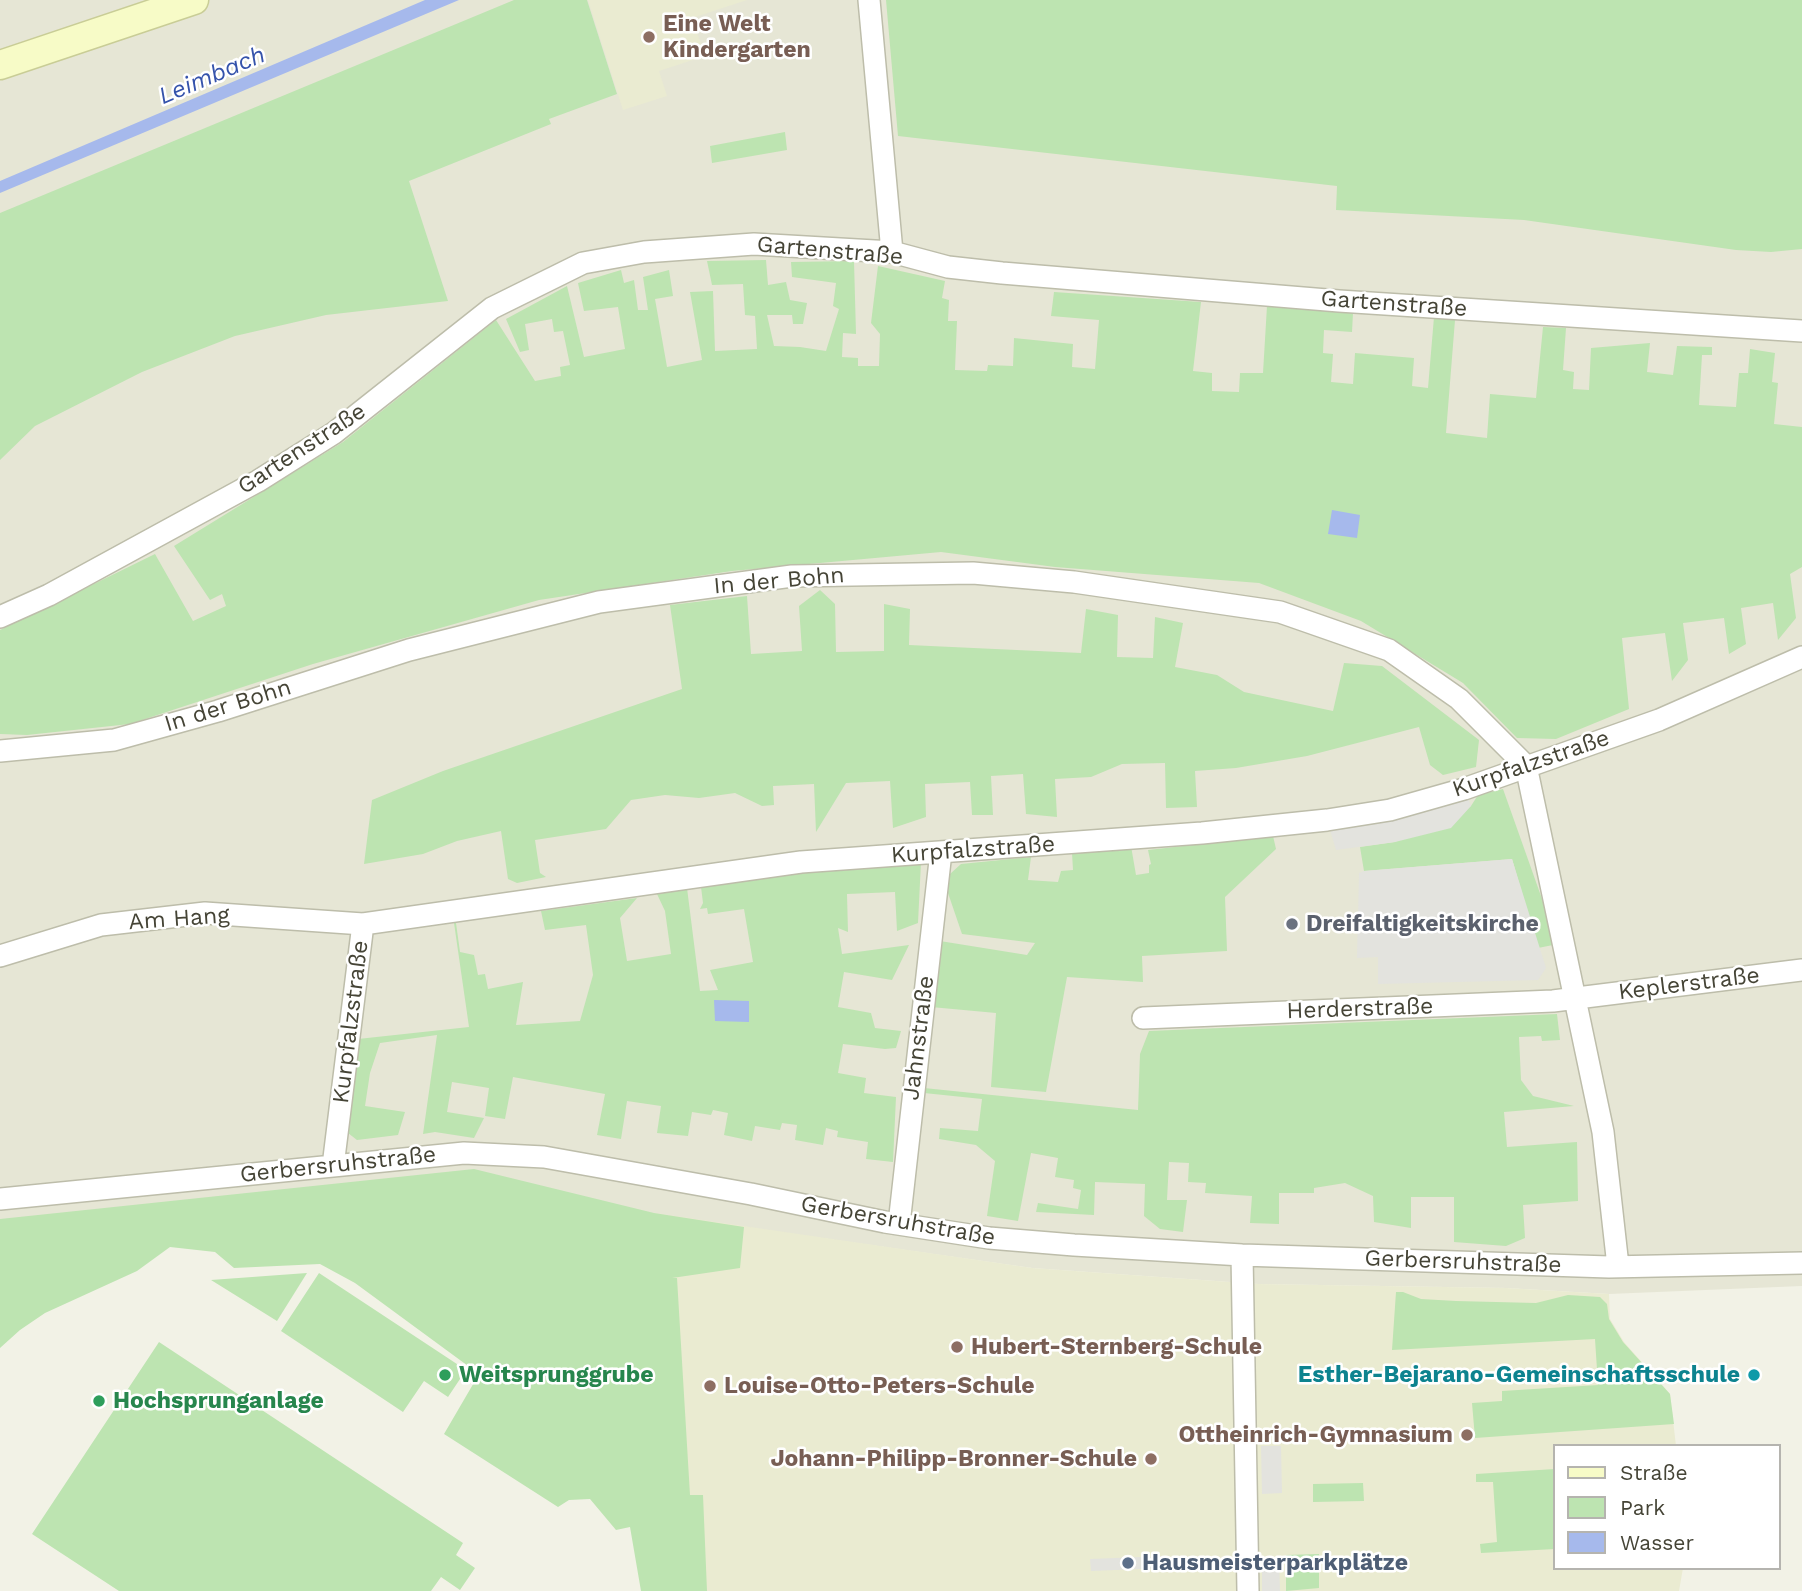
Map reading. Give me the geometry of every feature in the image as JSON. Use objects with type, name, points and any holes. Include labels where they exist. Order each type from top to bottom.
[{"type":"street","points":[[869,0],[892,252]]},
{"type":"street","points":[[0,65],[183,2]]},
{"type":"street","name":"Gartenstraße","points":[[0,617],[49,595],[258,481],[334,433],[492,308],[583,263],[645,252],[754,244],[892,252],[948,267],[1015,274],[1339,301],[1802,331]]},
{"type":"street","name":"In der Bohn","points":[[0,751],[114,740],[218,711],[410,650],[599,601],[792,576],[972,573],[1074,582],[1280,612],[1389,650],[1459,699],[1526,766]]},
{"type":"street","name":"Kurpfalzstraße","points":[[332,1166],[363,924],[801,862],[1202,833],[1327,820],[1390,810],[1464,789],[1659,720],[1802,657]]},
{"type":"street","points":[[1526,766],[1577,998],[1603,1132],[1618,1266]]},
{"type":"street","name":"Jahnstraße","points":[[899,1224],[941,852]]},
{"type":"street","name":"Am Hang","points":[[0,956],[101,925],[205,913],[363,924]]},
{"type":"street","name":"Keplerstraße","points":[[1577,998],[1802,970]]},
{"type":"street","name":"Herderstraße","points":[[1143,1018],[1577,998]]},
{"type":"street","name":"Gerbersruhstraße","points":[[0,1199],[464,1153],[544,1157],[899,1224],[989,1238],[1242,1255],[1618,1266],[1802,1263]]},
{"type":"street","points":[[1242,1255],[1248,1591]]},
{"type":"shaded area","points":[[0,0],[1802,0],[1802,1286],[1609,1294],[1506,1288],[1258,1284],[1032,1268],[744,1227],[0,1229]]},
{"type":"shaded area","name":"Eine Welt Kindergarten","points":[[588,0],[747,0],[692,18],[705,56],[659,71],[667,96],[623,110]]},
{"type":"shaded area","points":[[1464,789],[1471,806],[1451,828],[1395,842],[1336,850],[1327,820]]},
{"type":"shaded area","name":"Dreifaltigkeitskirche","points":[[1512,859],[1546,968],[1538,980],[1378,984],[1378,957],[1357,958],[1359,873]]},
{"type":"shaded area","name":"Hubert-Sternberg-Schule","points":[[654,1213],[1032,1268],[1258,1284],[1506,1288],[1609,1294],[1610,1319],[1624,1342],[1670,1394],[1676,1444],[1554,1444],[1554,1570],[1683,1570],[1679,1591],[676,1591]]},
{"type":"shaded area","points":[[1261,1446],[1281,1446],[1282,1493],[1262,1494]]},
{"type":"shaded area","name":"Hausmeisterparkplätze","points":[[1166,1556],[1166,1568],[1091,1571],[1090,1559]]},
{"type":"shaded area","points":[[1262,1558],[1279,1558],[1280,1591],[1262,1591]]},
{"type":"green space","points":[[514,0],[587,0],[617,94],[549,119],[551,124],[409,181],[448,301],[326,315],[235,336],[142,372],[35,426],[0,460],[0,213]]},
{"type":"green space","points":[[886,0],[1802,0],[1802,249],[1771,252],[1736,250],[1524,220],[1336,210],[1337,186],[898,136]]},
{"type":"green space","points":[[785,132],[787,150],[712,163],[710,146]]},
{"type":"green space","points":[[766,260],[768,285],[786,282],[790,300],[807,303],[803,324],[793,324],[792,315],[767,315],[774,346],[826,351],[839,309],[833,306],[836,283],[792,277],[791,262],[854,261],[856,334],[843,333],[842,357],[858,358],[858,366],[879,366],[880,334],[871,323],[878,266],[945,281],[942,298],[949,300],[948,321],[957,321],[955,370],[987,371],[988,365],[1013,366],[1014,338],[1073,344],[1072,367],[1095,369],[1099,320],[1051,316],[1054,292],[1201,302],[1193,371],[1212,373],[1212,391],[1239,392],[1240,373],[1263,373],[1267,306],[1353,313],[1352,332],[1324,330],[1323,353],[1333,354],[1331,382],[1353,384],[1355,353],[1414,358],[1412,386],[1428,388],[1434,317],[1455,320],[1446,433],[1487,438],[1490,394],[1536,398],[1543,327],[1566,328],[1563,370],[1574,372],[1573,389],[1589,390],[1591,348],[1650,343],[1647,372],[1673,375],[1677,346],[1712,347],[1712,355],[1702,355],[1699,405],[1736,407],[1739,373],[1748,373],[1750,349],[1775,353],[1772,382],[1778,383],[1774,424],[1802,427],[1802,567],[1790,574],[1796,618],[1778,640],[1773,603],[1741,608],[1746,644],[1729,654],[1724,618],[1683,623],[1688,660],[1672,681],[1665,633],[1622,638],[1629,709],[1556,739],[1517,738],[1463,683],[1361,621],[1259,583],[1055,567],[941,552],[732,571],[539,600],[313,664],[130,724],[27,735],[0,734],[0,630],[155,554],[193,621],[226,606],[222,594],[210,600],[174,546],[343,442],[496,320],[535,381],[561,376],[560,367],[570,365],[563,331],[554,332],[552,319],[525,324],[529,350],[520,352],[506,319],[567,286],[584,357],[625,349],[618,307],[584,311],[578,283],[621,270],[624,283],[634,280],[638,310],[648,310],[643,277],[669,270],[673,296],[655,299],[667,367],[702,360],[690,292],[713,291],[715,351],[757,349],[755,316],[745,315],[743,284],[712,285],[707,261]]},
{"type":"green space","points":[[820,590],[835,604],[836,652],[884,651],[884,604],[910,609],[909,645],[1081,653],[1086,609],[1118,615],[1117,657],[1153,658],[1155,617],[1183,623],[1175,667],[1217,675],[1244,692],[1333,711],[1344,663],[1382,666],[1479,740],[1476,767],[1443,775],[1430,765],[1419,727],[1307,756],[1236,768],[1195,771],[1197,807],[1166,808],[1165,763],[1122,764],[1091,777],[1055,779],[1057,817],[1026,814],[1023,774],[991,776],[993,815],[972,815],[970,782],[925,784],[926,817],[893,828],[890,781],[846,783],[816,832],[814,784],[773,786],[774,805],[762,806],[735,793],[699,798],[665,795],[631,800],[606,829],[535,840],[540,873],[546,877],[517,883],[508,879],[501,831],[457,841],[423,854],[364,864],[372,800],[443,771],[682,689],[670,605],[747,596],[751,654],[802,651],[799,606]]},
{"type":"green space","points":[[1503,789],[1558,944],[1538,948],[1512,859],[1364,871],[1360,847],[1395,842],[1471,806],[1478,795]]},
{"type":"green space","points":[[1273,836],[1276,849],[1225,897],[1227,951],[1142,956],[1143,982],[1067,977],[1046,1092],[991,1087],[996,1013],[931,1007],[940,941],[1027,955],[1035,943],[962,934],[948,893],[950,874],[961,864],[1031,857],[1028,880],[1058,882],[1061,871],[1073,870],[1072,853],[1131,846],[1136,875],[1149,873],[1151,864],[1148,850]]},
{"type":"green space","points":[[921,862],[918,923],[897,931],[895,892],[847,894],[848,932],[838,928],[842,954],[909,945],[892,980],[844,972],[838,1007],[871,1013],[875,1028],[901,1031],[896,1048],[843,1044],[838,1073],[866,1078],[864,1093],[896,1097],[893,1162],[866,1159],[868,1142],[837,1137],[838,1131],[826,1128],[823,1145],[795,1140],[797,1125],[782,1123],[780,1130],[755,1126],[752,1141],[724,1135],[728,1113],[713,1110],[711,1115],[692,1112],[688,1136],[657,1133],[661,1106],[627,1101],[621,1139],[597,1135],[605,1094],[513,1077],[505,1119],[485,1116],[489,1088],[452,1082],[447,1112],[484,1118],[474,1138],[435,1132],[423,1134],[437,1035],[380,1043],[370,1073],[365,1106],[405,1112],[398,1135],[357,1140],[348,1133],[358,1039],[469,1027],[454,923],[460,952],[474,955],[478,975],[485,974],[488,989],[523,982],[516,1025],[580,1021],[593,975],[586,925],[545,930],[541,911],[637,898],[620,918],[627,961],[671,954],[665,911],[657,894],[687,888],[700,991],[718,990],[710,970],[753,962],[744,909],[708,914],[707,908],[700,909],[703,903],[701,887],[830,868]]},
{"type":"green space","points":[[1557,1014],[1560,1040],[1542,1041],[1541,1036],[1519,1037],[1521,1080],[1533,1096],[1574,1106],[1504,1112],[1507,1147],[1577,1142],[1578,1201],[1523,1205],[1525,1238],[1506,1246],[1454,1242],[1454,1197],[1411,1197],[1411,1228],[1374,1222],[1373,1196],[1345,1183],[1314,1188],[1314,1193],[1279,1193],[1279,1224],[1250,1223],[1252,1196],[1205,1193],[1206,1183],[1188,1182],[1189,1163],[1169,1162],[1167,1200],[1187,1200],[1183,1232],[1160,1229],[1144,1216],[1145,1184],[1095,1182],[1094,1215],[1036,1212],[1038,1203],[1078,1209],[1081,1190],[1073,1188],[1074,1180],[1055,1177],[1058,1158],[1031,1153],[1018,1221],[987,1216],[995,1161],[976,1145],[939,1139],[940,1128],[978,1131],[982,1099],[924,1093],[924,1088],[1138,1110],[1140,1054],[1149,1031]]},
{"type":"green space","points":[[474,1169],[654,1213],[744,1227],[740,1268],[672,1278],[677,1278],[690,1495],[703,1495],[707,1591],[641,1591],[630,1527],[616,1530],[590,1499],[569,1500],[558,1507],[444,1434],[479,1374],[355,1283],[320,1264],[234,1268],[215,1252],[170,1247],[137,1271],[45,1313],[0,1348],[0,1219]]},
{"type":"green space","points":[[307,1273],[277,1321],[211,1280]]},
{"type":"green space","points":[[319,1273],[466,1370],[448,1397],[424,1381],[403,1412],[281,1331]]},
{"type":"green space","points":[[1396,1292],[1421,1299],[1536,1303],[1568,1295],[1600,1297],[1607,1304],[1609,1319],[1623,1342],[1670,1394],[1674,1424],[1475,1438],[1472,1403],[1502,1401],[1502,1391],[1598,1385],[1595,1339],[1392,1350]]},
{"type":"green space","points":[[159,1342],[463,1543],[456,1555],[475,1568],[460,1590],[441,1577],[431,1591],[119,1591],[32,1534]]},
{"type":"green space","points":[[1554,1469],[1554,1549],[1481,1553],[1480,1544],[1497,1542],[1493,1482],[1476,1482],[1476,1474]]},
{"type":"green space","points":[[1363,1483],[1364,1501],[1313,1502],[1313,1484]]},
{"type":"green space","points":[[1319,1554],[1319,1588],[1286,1591],[1286,1555]]},
{"type":"water","points":[[425,0],[459,0],[0,193],[0,181]]},
{"type":"water","points":[[1332,510],[1360,515],[1357,538],[1328,534]]},
{"type":"water","points":[[714,1000],[749,1001],[749,1022],[715,1021]]},
{"type":"place","name":"Eine Welt Kindergarten","points":[[649,37]]},
{"type":"place","name":"Dreifaltigkeitskirche","points":[[1292,924]]},
{"type":"place","name":"Hubert-Sternberg-Schule","points":[[957,1347]]},
{"type":"place","name":"Weitsprunggrube","points":[[445,1375]]},
{"type":"place","name":"Esther-Bejarano-Gemeinschaftsschule","points":[[1754,1375]]},
{"type":"place","name":"Louise-Otto-Peters-Schule","points":[[710,1386]]},
{"type":"place","name":"Hochsprunganlage","points":[[99,1401]]},
{"type":"place","name":"Ottheinrich-Gymnasium","points":[[1467,1435]]},
{"type":"place","name":"Johann-Philipp-Bronner-Schule","points":[[1151,1459]]},
{"type":"place","name":"Hausmeisterparkplätze","points":[[1128,1563]]},
{"type":"water label","name":"Leimbach","points":[[212,76]]}]
